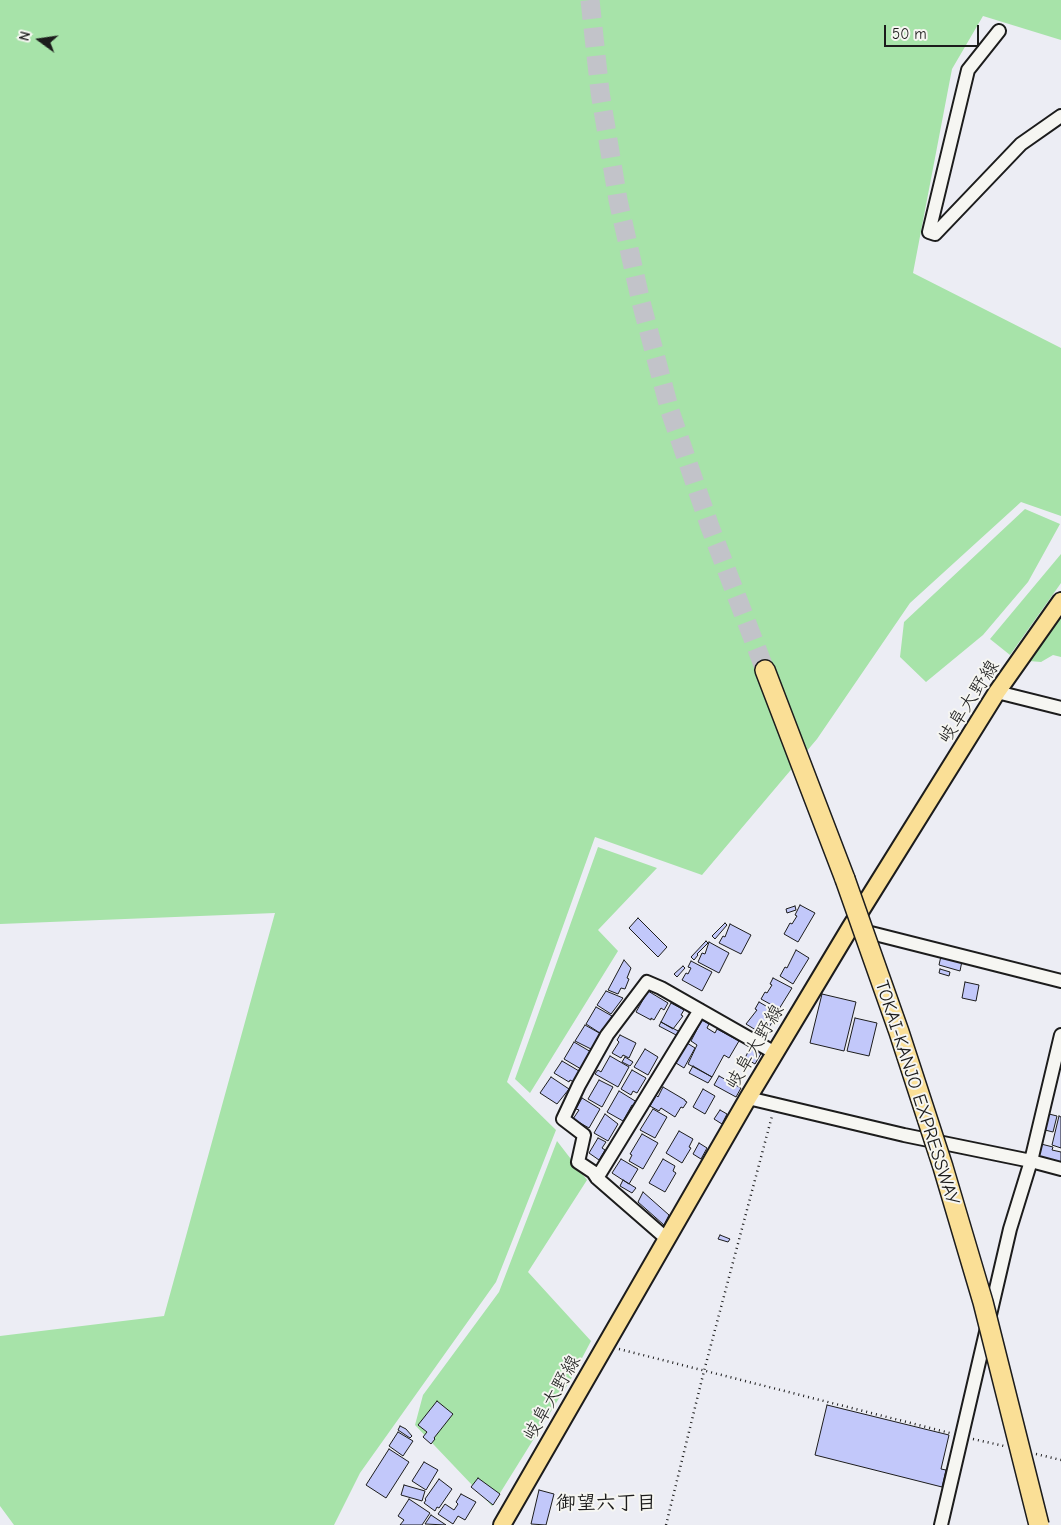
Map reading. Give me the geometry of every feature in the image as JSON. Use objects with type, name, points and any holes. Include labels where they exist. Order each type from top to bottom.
[{"type":"highway","name":"TOKAI-KANJO EXPRESSWAY","points":[[765,670],[845,879],[899,1032],[943,1167],[985,1311],[1040,1525]]},
{"type":"main road","name":"岐阜大野線","points":[[502,1525],[748,1098],[850,928],[997,692],[1061,601]]},
{"type":"street","points":[[999,31],[968,70],[929,232],[935,234],[1021,144],[1061,116]]},
{"type":"street","points":[[997,692],[1061,708]]},
{"type":"street","points":[[850,928],[1061,981]]},
{"type":"street","points":[[667,1239],[597,1178],[593,1172],[578,1162],[584,1135],[563,1119],[579,1085],[607,1035],[647,982],[661,988],[775,1054]]},
{"type":"street","points":[[597,1178],[700,1010]]},
{"type":"street","points":[[941,1525],[1010,1229],[1031,1161],[1061,1035]]},
{"type":"street","points":[[748,1098],[904,1135],[1061,1168]]},
{"type":"path","points":[[666,1525],[704,1371],[775,1105]]},
{"type":"path","points":[[605,1345],[962,1436]]},
{"type":"green space","points":[[0,0],[1061,0],[1061,40],[983,16],[952,69],[913,273],[1061,348],[1061,516],[1021,502],[910,603],[817,739],[702,875],[595,837],[507,1082],[556,1130],[496,1282],[360,1473],[334,1525],[14,1525],[0,1506],[0,1336],[164,1316],[275,913],[0,924]]},
{"type":"green space","points":[[1025,509],[1060,524],[1028,582],[983,635],[926,682],[900,657],[904,622]]},
{"type":"green space","points":[[1061,554],[1061,583],[1010,655],[990,639]]},
{"type":"green space","points":[[1061,615],[1061,657],[1053,655],[1041,662],[1029,661]]},
{"type":"green space","points":[[598,847],[657,868],[598,930],[618,951],[530,1093],[515,1079]]},
{"type":"green space","points":[[557,1141],[587,1180],[528,1272],[591,1341],[571,1379],[492,1506],[415,1425],[423,1395],[499,1292]]},
{"type":"building","points":[[800,905],[815,913],[798,942],[784,934],[790,923],[792,924],[797,916],[795,915]]},
{"type":"building","points":[[795,906],[796,910],[787,913],[786,909]]},
{"type":"building","points":[[638,918],[667,947],[658,957],[629,928]]},
{"type":"building","points":[[725,923],[727,925],[715,939],[712,936]]},
{"type":"building","points":[[730,924],[751,935],[741,954],[719,943],[723,936],[725,937]]},
{"type":"building","points":[[706,941],[708,943],[694,960],[691,957]]},
{"type":"building","points":[[709,942],[729,953],[719,973],[698,962],[702,953],[705,954]]},
{"type":"building","points":[[796,950],[809,958],[793,984],[780,976],[785,967],[787,968]]},
{"type":"building","points":[[941,956],[962,961],[960,971],[939,965]]},
{"type":"building","points":[[624,960],[631,968],[625,989],[621,988],[618,994],[608,990]]},
{"type":"building","points":[[691,961],[712,972],[702,991],[682,980],[691,968],[688,967]]},
{"type":"building","points":[[683,966],[685,968],[677,977],[674,974]]},
{"type":"building","points":[[940,969],[950,972],[949,976],[939,973]]},
{"type":"building","points":[[773,978],[792,988],[779,1009],[761,999],[772,985],[770,984]]},
{"type":"building","points":[[965,982],[979,985],[976,1001],[962,998]]},
{"type":"building","points":[[606,991],[623,998],[611,1014],[597,1005]]},
{"type":"building","points":[[648,991],[668,1003],[664,1010],[661,1008],[654,1020],[636,1012]]},
{"type":"building","points":[[822,994],[856,1002],[844,1051],[810,1043]]},
{"type":"building","points":[[759,1002],[778,1013],[764,1035],[746,1024],[757,1010],[755,1009]]},
{"type":"building","points":[[671,1003],[684,1010],[681,1015],[683,1016],[673,1029],[661,1022]]},
{"type":"building","points":[[596,1007],[612,1016],[605,1029],[603,1028],[600,1033],[586,1024]]},
{"type":"building","points":[[855,1018],[877,1023],[869,1056],[847,1051]]},
{"type":"building","points":[[702,1020],[709,1024],[707,1028],[715,1033],[717,1029],[739,1041],[729,1058],[724,1055],[712,1077],[688,1064],[697,1045],[691,1041]]},
{"type":"building","points":[[661,1022],[680,1032],[678,1036],[659,1026]]},
{"type":"building","points":[[585,1025],[601,1034],[593,1050],[575,1041]]},
{"type":"building","points":[[620,1035],[636,1043],[629,1058],[623,1055],[621,1058],[612,1053],[619,1042],[617,1040]]},
{"type":"building","points":[[574,1042],[591,1052],[581,1069],[564,1059]]},
{"type":"building","points":[[687,1043],[695,1048],[684,1068],[676,1063]]},
{"type":"building","points":[[754,1047],[762,1052],[755,1064],[745,1058],[749,1050],[751,1051]]},
{"type":"building","points":[[645,1049],[658,1057],[648,1075],[634,1067]]},
{"type":"building","points":[[610,1056],[629,1067],[618,1087],[595,1074],[598,1070],[601,1072]]},
{"type":"building","points":[[625,1057],[633,1062],[630,1066],[622,1062]]},
{"type":"building","points":[[562,1061],[579,1071],[574,1082],[570,1080],[569,1082],[554,1073]]},
{"type":"building","points":[[693,1066],[712,1077],[708,1083],[689,1073]]},
{"type":"building","points":[[632,1070],[646,1078],[637,1093],[633,1091],[631,1095],[621,1089]]},
{"type":"building","points":[[719,1076],[741,1088],[736,1097],[714,1085]]},
{"type":"building","points":[[551,1077],[569,1089],[557,1104],[540,1093]]},
{"type":"building","points":[[599,1080],[613,1087],[602,1107],[588,1099]]},
{"type":"building","points":[[663,1087],[687,1102],[683,1108],[681,1107],[675,1117],[661,1108],[659,1111],[650,1106],[656,1095],[658,1097]]},
{"type":"building","points":[[703,1089],[715,1096],[705,1114],[693,1107]]},
{"type":"building","points":[[619,1091],[640,1104],[638,1108],[632,1105],[623,1121],[607,1112]]},
{"type":"building","points":[[582,1098],[600,1109],[589,1128],[573,1119],[579,1110],[576,1109]]},
{"type":"building","points":[[653,1109],[667,1117],[655,1138],[640,1130]]},
{"type":"building","points":[[720,1110],[727,1114],[722,1124],[714,1119]]},
{"type":"building","points":[[605,1114],[618,1124],[608,1141],[594,1133]]},
{"type":"building","points":[[1049,1114],[1057,1116],[1053,1132],[1045,1130]]},
{"type":"building","points":[[1059,1116],[1061,1117],[1061,1148],[1052,1145]]},
{"type":"building","points":[[679,1131],[693,1139],[689,1147],[691,1148],[682,1163],[666,1153]]},
{"type":"building","points":[[642,1134],[658,1143],[643,1169],[629,1161],[632,1155],[630,1154]]},
{"type":"building","points":[[598,1138],[606,1142],[602,1148],[605,1150],[599,1160],[589,1153]]},
{"type":"building","points":[[699,1143],[707,1148],[701,1159],[693,1154]]},
{"type":"building","points":[[1041,1144],[1053,1147],[1052,1150],[1061,1152],[1061,1164],[1038,1158]]},
{"type":"building","points":[[621,1159],[638,1169],[629,1184],[612,1173]]},
{"type":"building","points":[[663,1159],[675,1166],[673,1171],[676,1173],[665,1192],[649,1183]]},
{"type":"building","points":[[623,1180],[636,1188],[632,1193],[620,1186]]},
{"type":"building","points":[[643,1192],[669,1215],[664,1225],[638,1202]]},
{"type":"building","points":[[720,1235],[730,1239],[728,1242],[718,1239]]},
{"type":"building","points":[[437,1401],[453,1414],[431,1444],[423,1437],[427,1432],[418,1425]]},
{"type":"building","points":[[827,1405],[949,1435],[941,1469],[946,1470],[942,1487],[815,1455]]},
{"type":"building","points":[[400,1426],[406,1429],[412,1436],[410,1438],[398,1430]]},
{"type":"building","points":[[398,1432],[413,1441],[403,1456],[389,1446]]},
{"type":"building","points":[[389,1449],[409,1462],[386,1498],[366,1485]]},
{"type":"building","points":[[424,1462],[438,1470],[426,1490],[412,1481]]},
{"type":"building","points":[[478,1478],[500,1494],[493,1505],[471,1487]]},
{"type":"building","points":[[439,1479],[452,1489],[435,1511],[424,1503]]},
{"type":"building","points":[[404,1485],[425,1491],[422,1501],[401,1495]]},
{"type":"building","points":[[539,1490],[554,1494],[546,1525],[531,1524]]},
{"type":"building","points":[[461,1494],[476,1502],[465,1520],[458,1516],[453,1524],[438,1514],[445,1504],[454,1510]]},
{"type":"building","points":[[409,1499],[430,1513],[422,1525],[400,1525],[404,1520],[398,1516]]},
{"type":"building","points":[[431,1515],[446,1525],[425,1524]]},
{"type":"tunnel","points":[[590,0],[600,92],[618,200],[641,302],[670,411],[710,527],[765,670]]},
{"type":"district","name":"御望六丁目","points":[[606,1503]]}]
